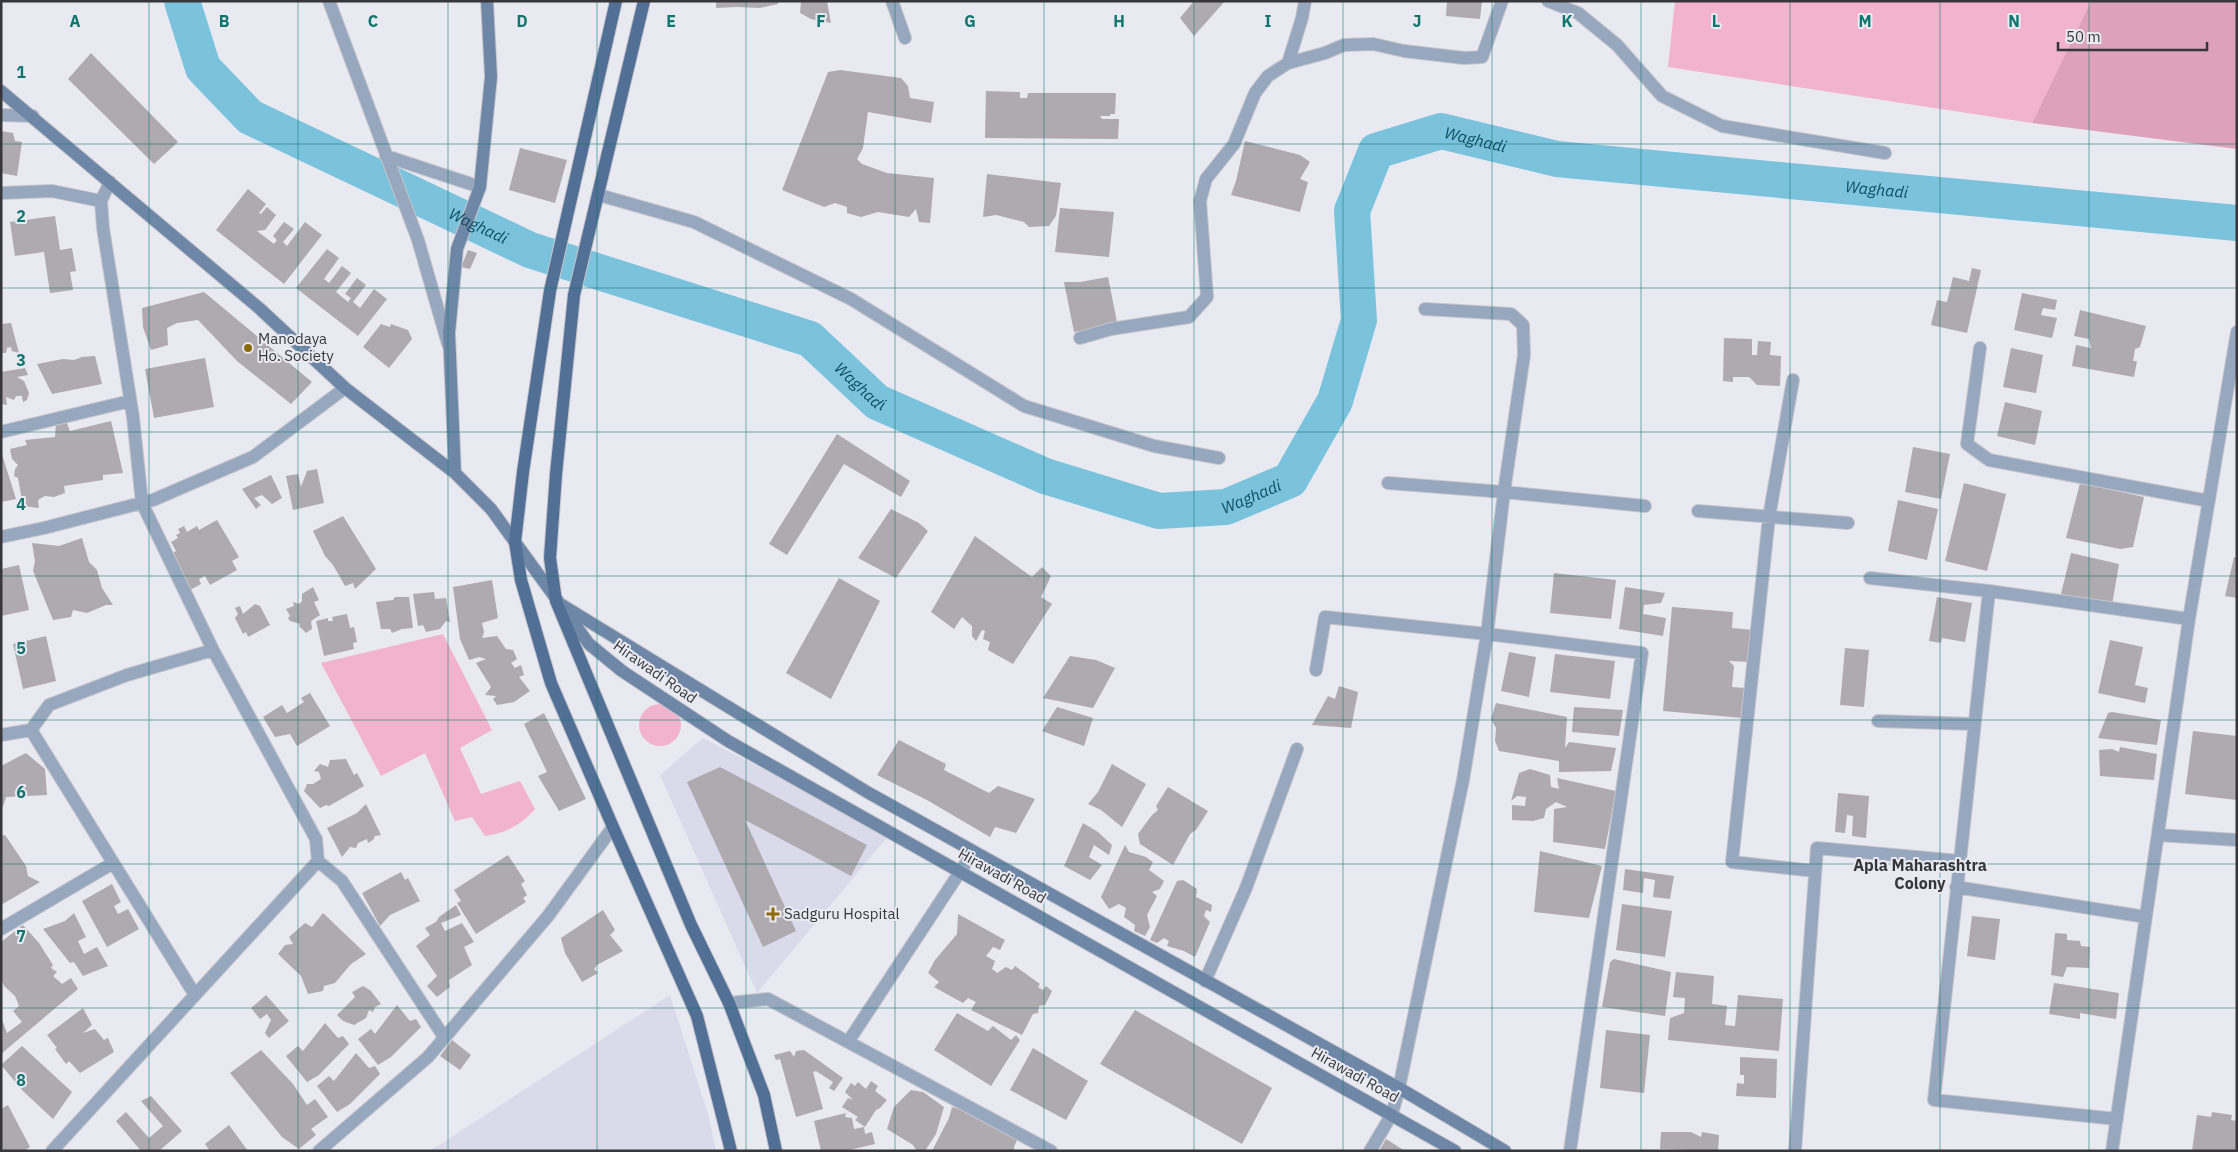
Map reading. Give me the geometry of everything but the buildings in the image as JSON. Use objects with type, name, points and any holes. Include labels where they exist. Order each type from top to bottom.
[{"type":"main road","points":[[616,1],[550,291],[523,472],[515,542],[521,580],[551,683],[612,827],[697,1016],[731,1151]]},
{"type":"main road","points":[[644,1],[595,214],[574,295],[556,474],[550,558],[556,601],[691,925],[729,1003],[764,1095],[776,1151]]},
{"type":"street","points":[[330,1],[418,240],[450,352]]},
{"type":"street","points":[[455,473],[450,334],[457,249],[480,187],[491,77],[486,1]]},
{"type":"street","points":[[892,1],[905,38]]},
{"type":"street","points":[[1288,62],[1302,18],[1305,1]]},
{"type":"street","points":[[1080,338],[1112,329],[1188,317],[1207,297],[1200,201],[1206,179],[1234,144],[1255,93],[1268,76],[1288,62],[1325,53],[1344,45],[1360,44],[1464,58],[1482,58],[1502,1]]},
{"type":"street","points":[[1548,1],[1578,13],[1617,44],[1662,96],[1722,126],[1884,153]]},
{"type":"street","name":"Hirawadi Road","points":[[1,91],[259,308],[345,388],[455,473],[491,509],[589,644],[622,671],[702,725],[1455,1151]]},
{"type":"street","points":[[1,114],[33,116]]},
{"type":"street","points":[[386,156],[480,187]]},
{"type":"street","points":[[110,182],[102,201],[103,228],[130,401],[142,503],[213,650],[316,839],[318,860],[342,881],[444,1037]]},
{"type":"street","points":[[1,193],[52,191],[102,201]]},
{"type":"street","points":[[599,196],[694,222],[851,299],[1024,406],[1154,446],[1219,458]]},
{"type":"street","points":[[1370,1151],[1392,1114],[1449,854],[1463,780],[1486,634],[1524,355],[1523,325],[1511,314],[1425,309]]},
{"type":"street","points":[[2112,1151],[2189,619],[2237,332]]},
{"type":"street","points":[[1980,348],[1967,444],[1988,460],[2209,501]]},
{"type":"street","points":[[1793,380],[1769,517],[1732,862],[1815,871]]},
{"type":"street","points":[[1,537],[153,500],[253,457],[345,388]]},
{"type":"street","points":[[1,432],[130,401]]},
{"type":"street","points":[[1388,484],[1504,492],[1645,506]]},
{"type":"street","points":[[1698,511],[1848,523]]},
{"type":"street","points":[[1870,578],[1989,591],[2189,619]]},
{"type":"street","points":[[1989,591],[1934,1100],[2117,1119]]},
{"type":"street","points":[[556,601],[867,792],[1398,1088],[1505,1151]]},
{"type":"street","points":[[1316,670],[1325,617],[1642,653],[1570,1151]]},
{"type":"street","points":[[1,735],[31,730],[49,705],[127,675],[213,650]]},
{"type":"street","points":[[1878,721],[1974,724]]},
{"type":"street","points":[[31,730],[195,995]]},
{"type":"street","points":[[1205,981],[1246,888],[1297,748]]},
{"type":"street","points":[[320,1151],[428,1057],[548,916],[612,827]]},
{"type":"street","points":[[2158,835],[2237,840]]},
{"type":"street","points":[[1795,1151],[1817,848],[1960,861]]},
{"type":"street","points":[[848,1042],[962,872],[973,852]]},
{"type":"street","points":[[52,1151],[318,860]]},
{"type":"street","points":[[1,929],[113,863]]},
{"type":"street","points":[[1956,886],[2146,917]]},
{"type":"street","points":[[729,1003],[768,999],[1044,1149]]},
{"type":"shaded area","points":[[1675,1],[2091,1],[2032,123],[1668,67]]},
{"type":"shaded area","points":[[2091,1],[2237,1],[2237,149],[2032,123]]},
{"type":"shaded area","points":[[443,634],[492,730],[460,748],[481,794],[520,781],[535,809],[519,824],[500,833],[485,836],[472,817],[455,821],[425,753],[381,776],[321,663]]},
{"type":"shaded area","points":[[656,704],[664,704],[675,710],[681,725],[675,740],[664,746],[656,746],[645,740],[639,729],[639,721],[645,710]]},
{"type":"shaded area","name":"Sadguru Hospital","points":[[703,738],[889,835],[757,993],[660,775]]},
{"type":"shaded area","points":[[670,995],[708,1114],[716,1151],[430,1151]]},
{"type":"waterway","name":"Waghadi","points":[[182,1],[203,68],[250,117],[530,250],[810,339],[877,402],[1045,476],[1159,511],[1226,507],[1290,480],[1335,401],[1359,320],[1352,211],[1376,151],[1441,131],[1557,159],[2237,223]]},
{"type":"place","name":"Manodaya Ho. Society","points":[[248,348]]},
{"type":"place","name":"Sadguru Hospital","points":[[773,914]]},
{"type":"district","name":"Apla Maharashtra Colony","points":[[1920,874]]}]
